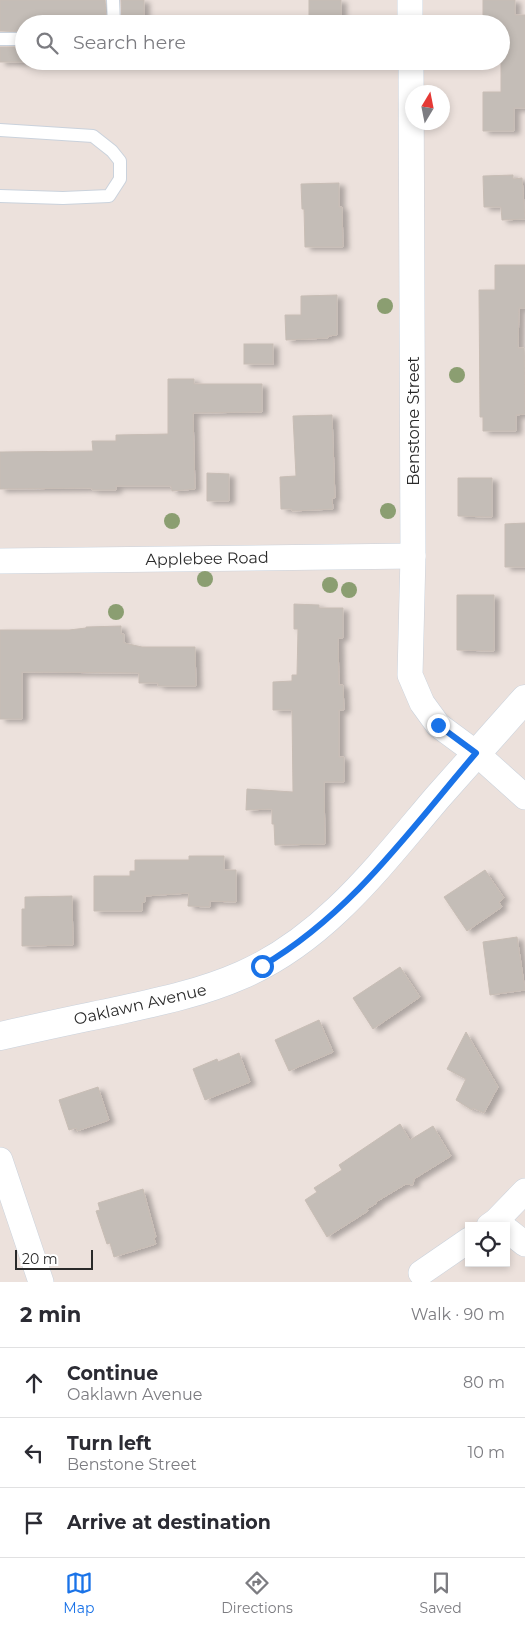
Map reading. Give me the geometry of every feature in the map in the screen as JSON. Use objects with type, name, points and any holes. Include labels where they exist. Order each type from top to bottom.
[{"type":"street","points":[[410,0],[410,15]]},
{"type":"street","name":"Benstone Street","points":[[410,70],[413,556],[410,675],[422,703],[438,725],[476,753],[525,797]]},
{"type":"street","name":"Applebee Road","points":[[0,561],[413,556]]},
{"type":"street","name":"Oaklawn Avenue","points":[[0,1036],[168,1000],[216,986],[243,975],[277,957],[318,928],[357,892],[476,753],[525,699]]},
{"type":"street","points":[[0,1160],[42,1282]]},
{"type":"street","points":[[500,1222],[525,1191]]},
{"type":"street","points":[[510,1233],[525,1244]]},
{"type":"street","points":[[421,1273],[465,1243]]},
{"type":"lane","points":[[113,0],[114,15]]},
{"type":"lane","points":[[0,39],[15,39]]},
{"type":"lane","points":[[0,130],[93,136],[112,151],[120,161],[120,179],[109,196],[63,198],[0,196]]},
{"type":"building","points":[[0,0],[105,0],[106,15],[15,15],[15,31],[0,31]]},
{"type":"building","points":[[121,0],[144,0],[144,15],[122,15]]},
{"type":"building","points":[[309,0],[341,0],[341,15],[309,15]]},
{"type":"building","points":[[483,0],[515,0],[515,15],[525,15],[525,108],[514,108],[514,131],[483,131],[483,92],[501,92],[501,70],[510,70],[510,15],[483,15]]},
{"type":"building","points":[[0,47],[15,47],[15,62],[0,62]]},
{"type":"building","points":[[513,175],[513,179],[522,178],[525,219],[502,220],[501,207],[484,207],[483,176]]},
{"type":"building","points":[[339,183],[343,247],[305,247],[301,184]]},
{"type":"building","points":[[495,265],[525,265],[525,308],[519,308],[518,348],[524,348],[525,414],[516,415],[516,431],[483,431],[483,417],[480,417],[479,290],[495,290]]},
{"type":"building","points":[[337,295],[337,335],[328,336],[328,338],[286,340],[285,315],[301,315],[301,296]]},
{"type":"building","points":[[244,344],[273,344],[273,364],[244,364]]},
{"type":"building","points":[[168,379],[194,379],[194,384],[262,384],[262,412],[193,413],[195,489],[172,491],[171,486],[116,486],[116,490],[92,490],[92,488],[0,489],[0,452],[93,451],[92,441],[116,441],[116,435],[168,434]]},
{"type":"building","points":[[332,415],[335,498],[332,498],[333,509],[292,511],[292,509],[281,509],[280,477],[296,476],[293,416]]},
{"type":"building","points":[[207,473],[229,474],[229,501],[207,501]]},
{"type":"building","points":[[458,478],[492,478],[492,517],[458,516]]},
{"type":"building","points":[[525,523],[525,567],[505,567],[505,524]]},
{"type":"building","points":[[457,595],[494,595],[494,651],[457,650]]},
{"type":"building","points":[[294,604],[319,605],[319,608],[343,608],[343,638],[338,638],[339,685],[343,685],[344,710],[339,710],[339,757],[344,757],[344,782],[324,782],[325,844],[275,845],[272,809],[246,810],[247,789],[293,792],[292,710],[273,710],[273,682],[292,681],[292,675],[297,675],[298,629],[294,629]]},
{"type":"building","points":[[121,626],[121,634],[124,634],[124,643],[142,647],[195,647],[196,686],[158,686],[158,683],[139,683],[139,673],[22,672],[22,719],[0,719],[0,630],[69,630],[86,627]]},
{"type":"building","points":[[189,856],[224,856],[224,870],[236,870],[236,902],[210,901],[210,907],[188,906],[189,893],[145,896],[145,902],[142,903],[142,911],[94,911],[94,876],[130,876],[130,871],[135,871],[135,860],[189,860]]},
{"type":"building","points":[[485,870],[504,898],[499,902],[502,907],[467,931],[444,897]]},
{"type":"building","points":[[72,896],[73,945],[22,946],[22,909],[25,909],[25,897]]},
{"type":"building","points":[[517,937],[525,990],[490,995],[483,942]]},
{"type":"building","points":[[400,967],[420,997],[373,1029],[353,998]]},
{"type":"building","points":[[319,1020],[333,1052],[289,1071],[275,1040]]},
{"type":"building","points":[[466,1032],[498,1087],[484,1113],[473,1108],[472,1110],[456,1100],[466,1079],[447,1069]]},
{"type":"building","points":[[239,1053],[250,1082],[205,1100],[193,1069],[217,1059],[218,1062]]},
{"type":"building","points":[[98,1087],[109,1120],[77,1131],[76,1128],[69,1130],[59,1100]]},
{"type":"building","points":[[400,1124],[410,1140],[433,1126],[451,1156],[414,1179],[413,1185],[406,1184],[376,1202],[367,1209],[368,1211],[327,1237],[305,1200],[317,1192],[314,1188],[342,1170],[339,1165]]},
{"type":"building","points":[[143,1189],[156,1237],[154,1238],[156,1244],[114,1257],[110,1243],[107,1244],[96,1211],[100,1210],[98,1203]]},
{"type":"route","points":[[262,966],[318,928],[357,892],[476,753],[438,725]]}]
